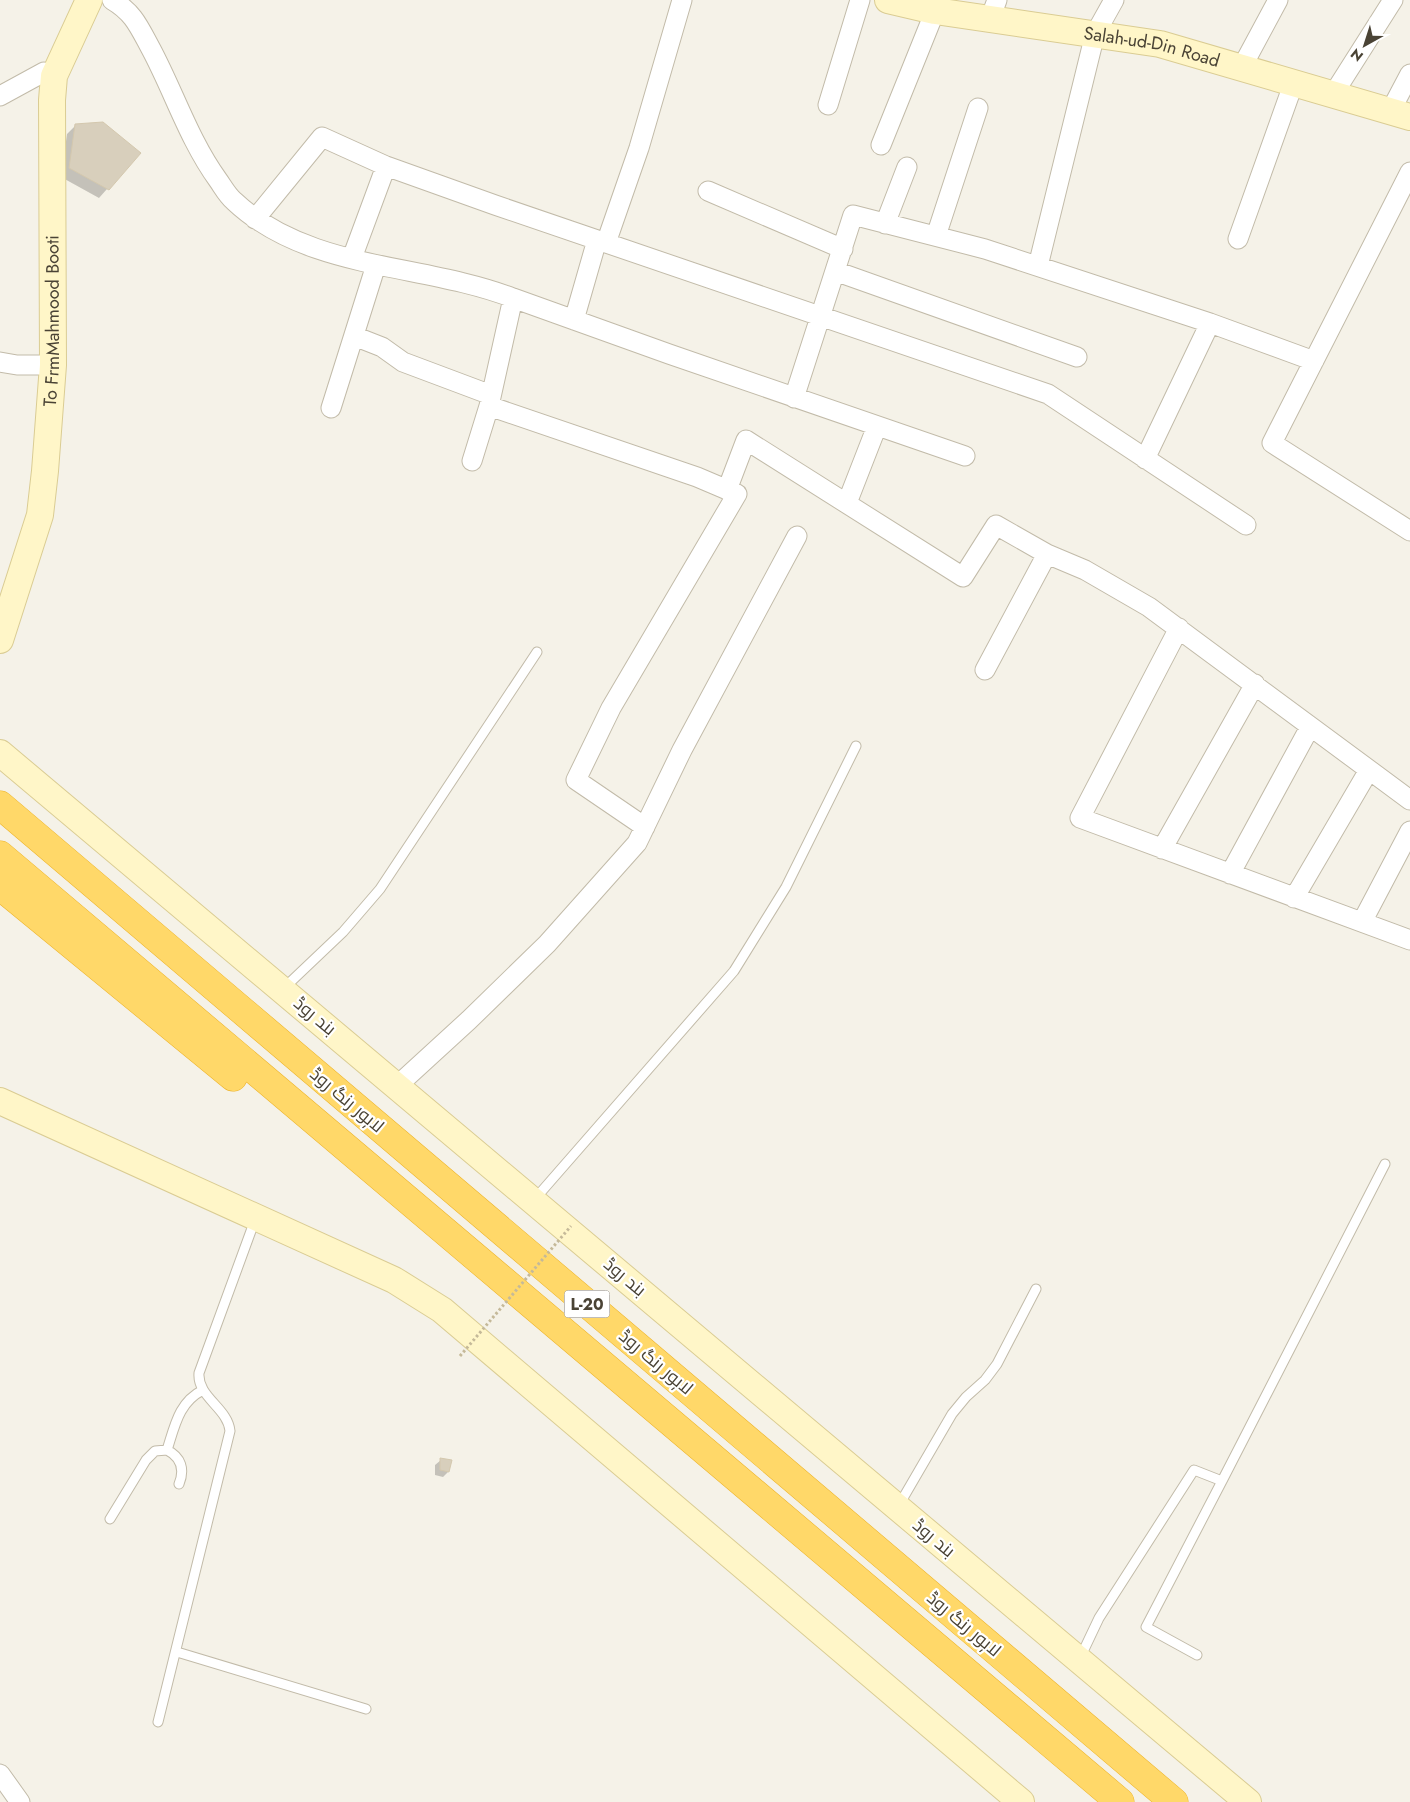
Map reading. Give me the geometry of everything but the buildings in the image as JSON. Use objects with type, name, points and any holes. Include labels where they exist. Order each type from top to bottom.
[{"type":"highway","name":"لاہور رنگ روڈ","points":[[0,805],[1174,1802]]},
{"type":"highway","name":"لاہور رنگ روڈ","points":[[0,855],[1120,1802]]},
{"type":"highway","points":[[0,886],[318,1146],[425,1214]]},
{"type":"main road","name":"To FrmMahmood Booti","points":[[0,640],[40,515],[54,365],[52,100],[54,76],[89,0]]},
{"type":"main road","name":"Salah-ud-Din Road","points":[[888,0],[935,11],[993,9],[1095,34],[1160,44],[1401,113]]},
{"type":"main road","name":"بند روڈ","points":[[0,753],[398,1085],[1248,1802]]},
{"type":"main road","points":[[0,1101],[394,1280],[442,1310],[1021,1802]]},
{"type":"street","points":[[112,0],[132,6],[135,18],[163,72],[192,138],[232,200],[255,219],[318,248],[376,264],[486,288],[794,398],[966,456]]},
{"type":"street","points":[[574,320],[639,148],[682,0]]},
{"type":"street","points":[[828,104],[860,0]]},
{"type":"street","points":[[1038,266],[1095,34],[1114,0]]},
{"type":"street","points":[[1242,67],[1278,0]]},
{"type":"street","points":[[1334,94],[1393,0]]},
{"type":"street","points":[[881,145],[935,11]]},
{"type":"street","points":[[0,96],[44,72],[54,76]]},
{"type":"street","points":[[1401,113],[1410,74]]},
{"type":"street","points":[[1238,239],[1294,82]]},
{"type":"street","points":[[936,236],[978,108]]},
{"type":"street","points":[[255,219],[322,137],[386,166],[602,242],[1048,394],[1246,525]]},
{"type":"street","points":[[352,258],[386,166]]},
{"type":"street","points":[[885,224],[907,167]]},
{"type":"street","points":[[1410,172],[1272,443],[1410,531]]},
{"type":"street","points":[[708,191],[843,249]]},
{"type":"street","points":[[794,398],[853,215],[985,249],[1210,323],[1314,361]]},
{"type":"street","points":[[331,408],[376,264]]},
{"type":"street","points":[[835,271],[1077,357]]},
{"type":"street","points":[[472,461],[490,400],[513,298]]},
{"type":"street","points":[[1145,459],[1210,323]]},
{"type":"street","points":[[354,336],[382,347],[403,362],[490,400],[697,477],[737,494],[611,708],[576,780],[645,827]]},
{"type":"street","points":[[0,362],[17,365],[54,365]]},
{"type":"street","points":[[847,503],[877,426]]},
{"type":"street","points":[[727,490],[746,440],[963,577],[996,525],[1047,554],[1085,570],[1149,607],[1410,800]]},
{"type":"street","points":[[398,1085],[469,1020],[547,944],[613,872],[637,842],[682,750],[797,536]]},
{"type":"street","points":[[985,670],[1047,554]]},
{"type":"street","points":[[1179,628],[1080,818],[1410,940]]},
{"type":"street","points":[[1162,849],[1254,684]]},
{"type":"street","points":[[1230,874],[1310,727]]},
{"type":"street","points":[[1294,898],[1369,770]]},
{"type":"street","points":[[1362,922],[1410,831]]},
{"type":"street","points":[[0,1774],[20,1802]]},
{"type":"lane","points":[[283,989],[343,932],[380,889],[537,652]]},
{"type":"lane","points":[[534,1200],[734,971],[786,887],[856,746]]},
{"type":"lane","points":[[1197,1655],[1146,1627],[1385,1164]]},
{"type":"lane","points":[[158,1722],[177,1652],[230,1431],[226,1419],[198,1381],[199,1373],[256,1218]]},
{"type":"lane","points":[[898,1507],[952,1414],[985,1380],[996,1364],[1036,1289]]},
{"type":"lane","points":[[167,1450],[182,1406],[191,1396],[203,1390]]},
{"type":"lane","points":[[110,1519],[146,1460],[155,1451],[167,1450],[176,1456],[183,1474],[179,1484]]},
{"type":"lane","points":[[1079,1660],[1099,1618],[1194,1470],[1222,1481]]},
{"type":"lane","points":[[177,1652],[366,1708]]},
{"type":"path","points":[[460,1356],[571,1226]]}]
